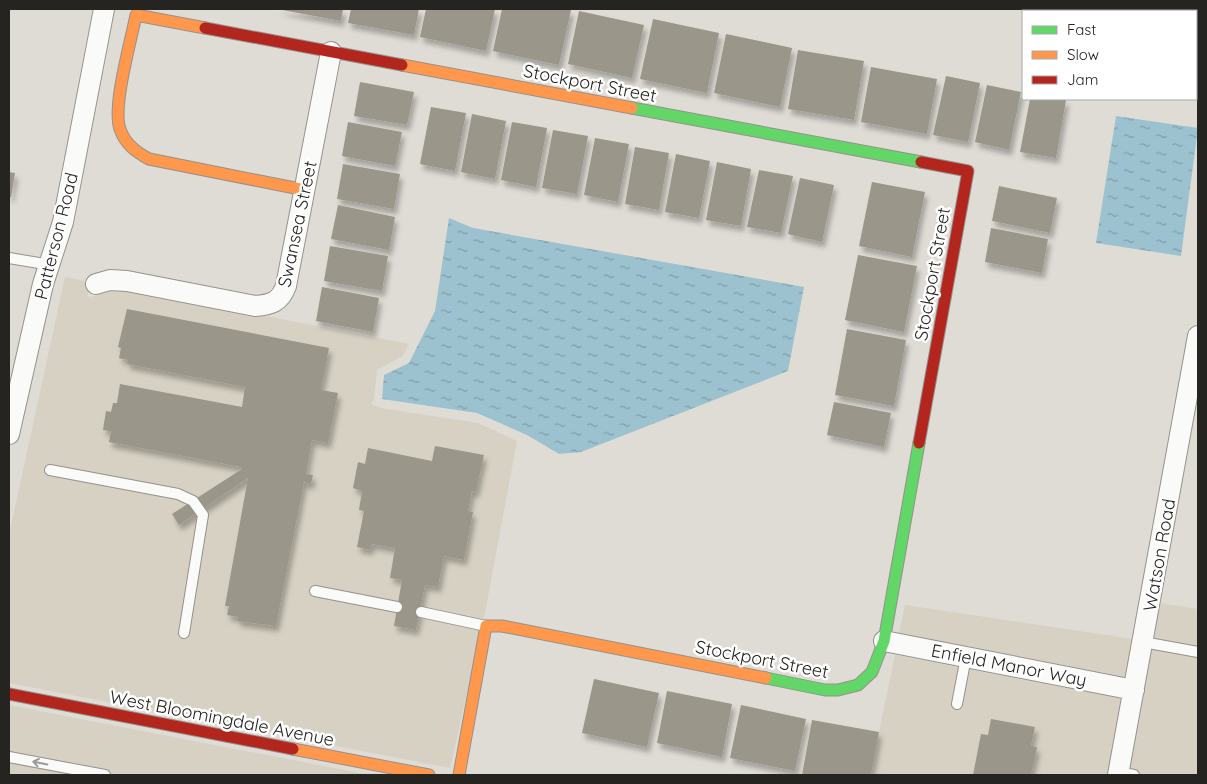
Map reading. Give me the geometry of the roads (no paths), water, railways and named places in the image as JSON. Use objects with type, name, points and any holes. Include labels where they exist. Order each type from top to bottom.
[{"type":"street","name":"Patterson Road","points":[[9,434],[43,284],[63,222],[104,9]]},
{"type":"street","name":"Stockport Street","points":[[304,190],[149,159],[135,152],[125,142],[118,129],[117,115],[136,15],[968,171],[884,641],[874,672],[864,682],[852,688],[825,690],[502,626],[486,626]]},
{"type":"street","name":"Swansea Street","points":[[96,284],[110,280],[127,281],[255,306],[276,302],[286,286],[331,52]]},
{"type":"street","name":"Watson Road","points":[[1123,774],[1134,690],[1198,336]]},
{"type":"street","points":[[459,775],[486,626]]},
{"type":"street","name":"Enfield Manor Way","points":[[884,641],[1134,690]]},
{"type":"street","name":"West Bloomingdale Avenue","points":[[9,694],[429,775]]},
{"type":"lane","points":[[9,258],[51,264]]},
{"type":"lane","points":[[50,470],[178,494],[193,501],[203,515],[184,633]]},
{"type":"lane","points":[[315,591],[397,607]]},
{"type":"lane","points":[[421,612],[486,626]]},
{"type":"lane","points":[[1143,642],[1198,652]]},
{"type":"lane","points":[[957,704],[966,657]]},
{"type":"lane","points":[[9,757],[78,773],[105,775]]},
{"type":"water","points":[[1116,116],[1198,128],[1181,256],[1096,243]]},
{"type":"water","points":[[449,218],[473,228],[804,287],[788,371],[581,452],[559,454],[527,435],[477,413],[382,399],[384,375],[409,363],[435,311]]}]
